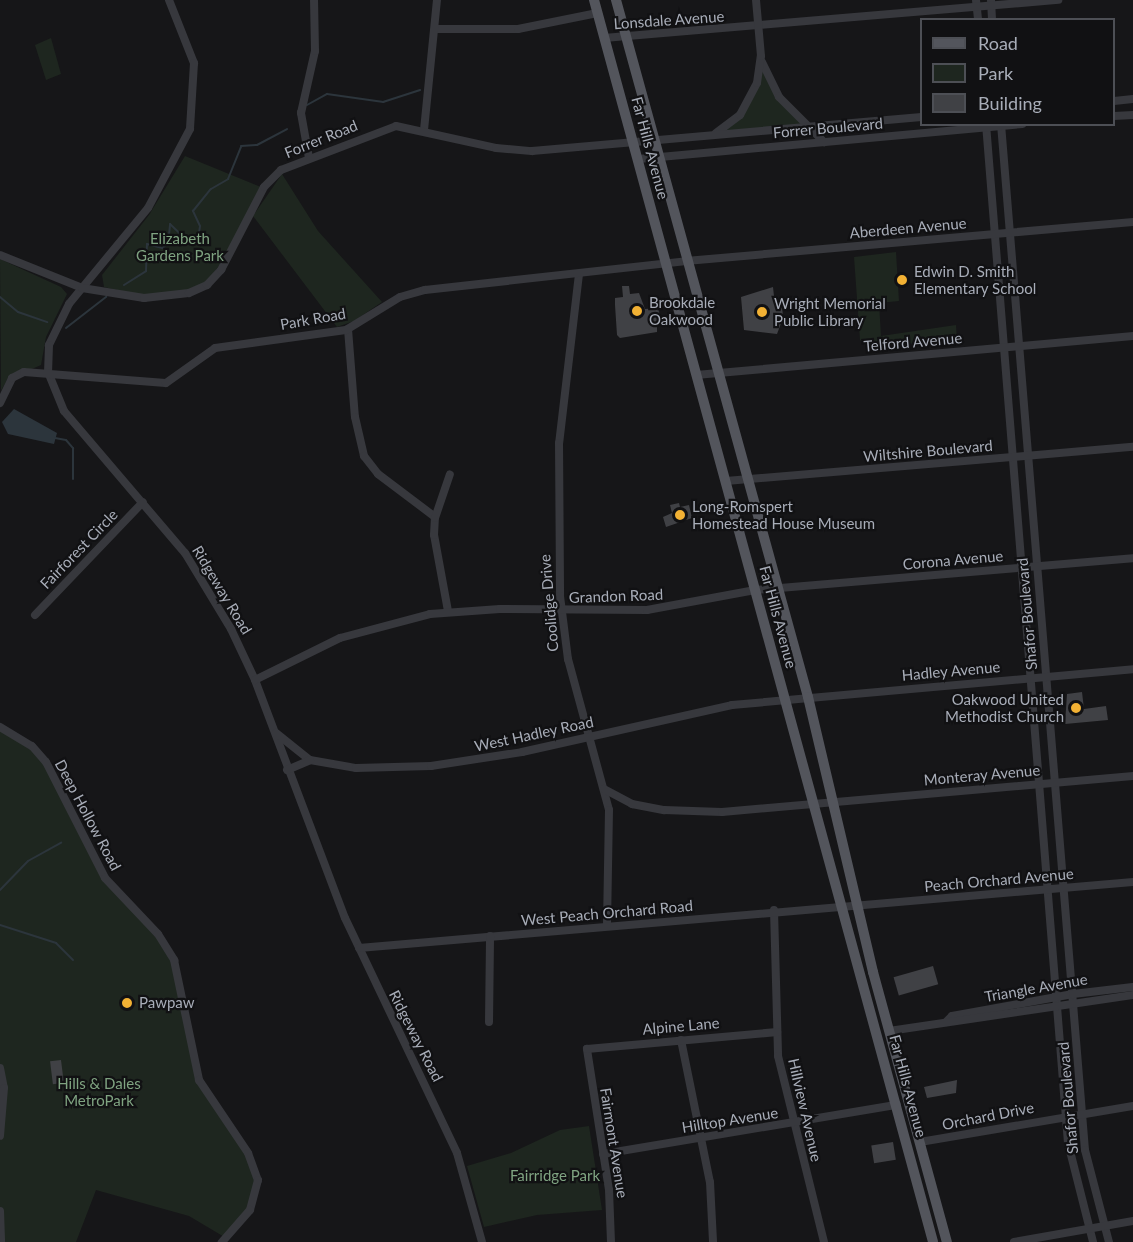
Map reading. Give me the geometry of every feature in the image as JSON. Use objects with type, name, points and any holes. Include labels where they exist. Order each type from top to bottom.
[{"type":"main road","name":"Far Hills Avenue","points":[[594,0],[933,1242]]},
{"type":"main road","name":"Far Hills Avenue","points":[[616,0],[775,589],[808,697],[863,905],[889,1031],[947,1242]]},
{"type":"street","name":"Ridgeway Road","points":[[169,0],[194,63],[190,129],[147,208],[82,288],[54,332],[48,372],[60,404],[81,435],[143,502],[202,579],[255,680],[287,770],[359,948],[457,1153],[482,1242]]},
{"type":"street","points":[[309,158],[301,113],[315,51],[314,0]]},
{"type":"street","points":[[423,130],[437,0]]},
{"type":"street","points":[[716,133],[747,105],[760,56],[756,0]]},
{"type":"street","name":"Lonsdale Avenue","points":[[604,38],[758,26],[977,4],[1058,0]]},
{"type":"street","points":[[991,3],[992,18]]},
{"type":"street","points":[[435,29],[518,29],[597,13]]},
{"type":"street","points":[[760,56],[779,97],[812,125],[824,142]]},
{"type":"street","points":[[1115,101],[1133,99]]},
{"type":"street","points":[[1115,116],[1133,115]]},
{"type":"street","name":"Forrer Boulevard","points":[[633,142],[920,117]]},
{"type":"street","name":"Forrer Boulevard","points":[[638,159],[986,126]]},
{"type":"street","name":"Shafor Boulevard","points":[[986,126],[1066,1114],[1073,1173],[1092,1242]]},
{"type":"street","name":"Shafor Boulevard","points":[[1001,126],[1036,566],[1065,888],[1081,1112],[1088,1173],[1109,1242]]},
{"type":"street","name":"Forrer Road","points":[[0,255],[82,288],[144,298],[188,293],[207,285],[221,270],[264,187],[281,170],[386,128],[423,130],[513,150],[633,142]]},
{"type":"street","name":"Aberdeen Avenue","points":[[686,261],[1133,222]]},
{"type":"street","name":"Park Road","points":[[0,403],[18,374],[48,372],[166,383],[225,345],[348,329],[412,292],[686,261]]},
{"type":"street","name":"Coolidge Drive","points":[[579,274],[559,443],[561,612],[589,737],[609,813],[608,926]]},
{"type":"street","points":[[348,329],[355,417],[364,456],[378,474],[435,517]]},
{"type":"street","name":"Telford Avenue","points":[[696,375],[1133,336]]},
{"type":"street","name":"Wiltshire Boulevard","points":[[726,481],[1133,447]]},
{"type":"street","points":[[448,611],[435,555],[435,517],[450,474]]},
{"type":"street","name":"Fairforest Circle","points":[[35,615],[143,502]]},
{"type":"street","name":"Corona Avenue","points":[[775,589],[1133,558]]},
{"type":"street","name":"Grandon Road","points":[[255,680],[352,634],[448,611],[647,610],[755,590],[775,589]]},
{"type":"street","name":"Hadley Avenue","points":[[808,697],[1133,669]]},
{"type":"street","name":"West Hadley Road","points":[[274,732],[310,760],[356,768],[431,766],[589,737],[698,710],[808,697]]},
{"type":"street","name":"Deep Hollow Road","points":[[0,727],[42,757],[105,878],[158,934],[174,960],[199,1080],[248,1153],[258,1180],[250,1210],[222,1242]]},
{"type":"street","points":[[287,770],[310,760]]},
{"type":"street","name":"Monteray Avenue","points":[[632,804],[701,812],[1133,776]]},
{"type":"street","points":[[604,789],[632,804]]},
{"type":"street","points":[[609,813],[632,804]]},
{"type":"street","name":"Peach Orchard Avenue","points":[[863,905],[1133,882]]},
{"type":"street","name":"West Peach Orchard Road","points":[[359,948],[774,910],[863,905]]},
{"type":"street","name":"Hillview Avenue","points":[[774,910],[777,1032],[792,1124],[824,1242]]},
{"type":"street","points":[[489,1022],[490,936]]},
{"type":"street","name":"Triangle Avenue","points":[[889,1031],[1133,987]]},
{"type":"street","name":"Triangle Avenue","points":[[1073,998],[1133,995]]},
{"type":"street","name":"Alpine Lane","points":[[587,1049],[777,1032]]},
{"type":"street","points":[[681,1040],[702,1138],[713,1242]]},
{"type":"street","name":"Fairmont Avenue","points":[[587,1049],[603,1154],[611,1242]]},
{"type":"street","points":[[0,1068],[4,1088],[0,1136]]},
{"type":"street","name":"Hilltop Avenue","points":[[603,1154],[897,1105]]},
{"type":"street","name":"Orchard Drive","points":[[920,1142],[1066,1114],[1133,1106]]},
{"type":"street","points":[[0,1211],[1,1242]]},
{"type":"street","points":[[1014,1242],[1088,1226],[1133,1221]]},
{"type":"green space","points":[[51,38],[61,74],[46,80],[35,45]]},
{"type":"green space","points":[[761,56],[771,86],[812,125],[727,133],[726,125],[747,105]]},
{"type":"green space","name":"Elizabeth Gardens Park","points":[[185,156],[261,187],[221,263],[207,282],[184,291],[140,295],[104,287],[102,275],[149,215]]},
{"type":"green space","points":[[282,174],[318,231],[382,302],[354,321],[337,327],[253,216]]},
{"type":"green space","points":[[896,252],[899,301],[879,303],[881,336],[956,325],[957,341],[869,346],[860,340],[854,257]]},
{"type":"green space","points":[[0,259],[61,287],[67,294],[46,337],[41,365],[7,380],[1,391]]},
{"type":"green space","name":"Hills & Dales MetroPark","points":[[0,727],[38,752],[97,864],[167,945],[196,1070],[257,1175],[255,1201],[226,1238],[189,1216],[96,1190],[76,1242],[0,1242]]},
{"type":"green space","name":"Fairridge Park","points":[[589,1126],[602,1210],[537,1215],[484,1227],[467,1166],[511,1153],[560,1130]]},
{"type":"shaded area","points":[[14,409],[57,433],[54,444],[8,434],[2,422]]},
{"type":"building","name":"Brookdale Oakwood","points":[[622,286],[629,286],[630,294],[639,293],[645,309],[658,308],[662,324],[657,325],[657,332],[620,338],[617,335],[615,298],[623,297]]},
{"type":"building","name":"Wright Memorial Public Library","points":[[773,287],[775,305],[782,304],[783,318],[777,334],[744,330],[741,297]]},
{"type":"building","name":"Long-Romspert Homestead House Museum","points":[[679,503],[680,507],[689,505],[692,518],[666,527],[663,517],[672,513],[670,505]]},
{"type":"building","name":"Oakwood United Methodist Church","points":[[1082,692],[1084,709],[1106,706],[1108,720],[1065,724],[1067,694]]},
{"type":"building","points":[[933,966],[938,984],[899,996],[894,977]]},
{"type":"building","points":[[61,1060],[64,1083],[53,1084],[50,1061]]},
{"type":"building","points":[[957,1080],[956,1093],[927,1098],[924,1087]]},
{"type":"building","points":[[893,1142],[896,1160],[874,1163],[871,1145]]},
{"type":"waterway","points":[[307,105],[327,94],[383,102],[420,90]]},
{"type":"waterway","points":[[124,285],[146,271],[147,244],[162,248],[168,244],[170,224],[191,244],[198,239],[200,226],[193,211],[211,189],[228,179],[241,146],[257,145],[287,129]]},
{"type":"waterway","points":[[0,297],[18,312],[47,322]]},
{"type":"waterway","points":[[66,328],[106,297]]},
{"type":"waterway","points":[[55,438],[66,440],[73,448],[73,479]]},
{"type":"waterway","points":[[0,890],[28,861],[61,843]]},
{"type":"waterway","points":[[0,925],[56,943],[73,960]]},
{"type":"place","name":"Edwin D. Smith Elementary School","points":[[902,280]]},
{"type":"place","name":"Brookdale Oakwood","points":[[637,311]]},
{"type":"place","name":"Wright Memorial Public Library","points":[[762,312]]},
{"type":"place","name":"Long-Romspert Homestead House Museum","points":[[680,515]]},
{"type":"place","name":"Oakwood United Methodist Church","points":[[1076,708]]},
{"type":"place","name":"Pawpaw","points":[[127,1003]]}]
